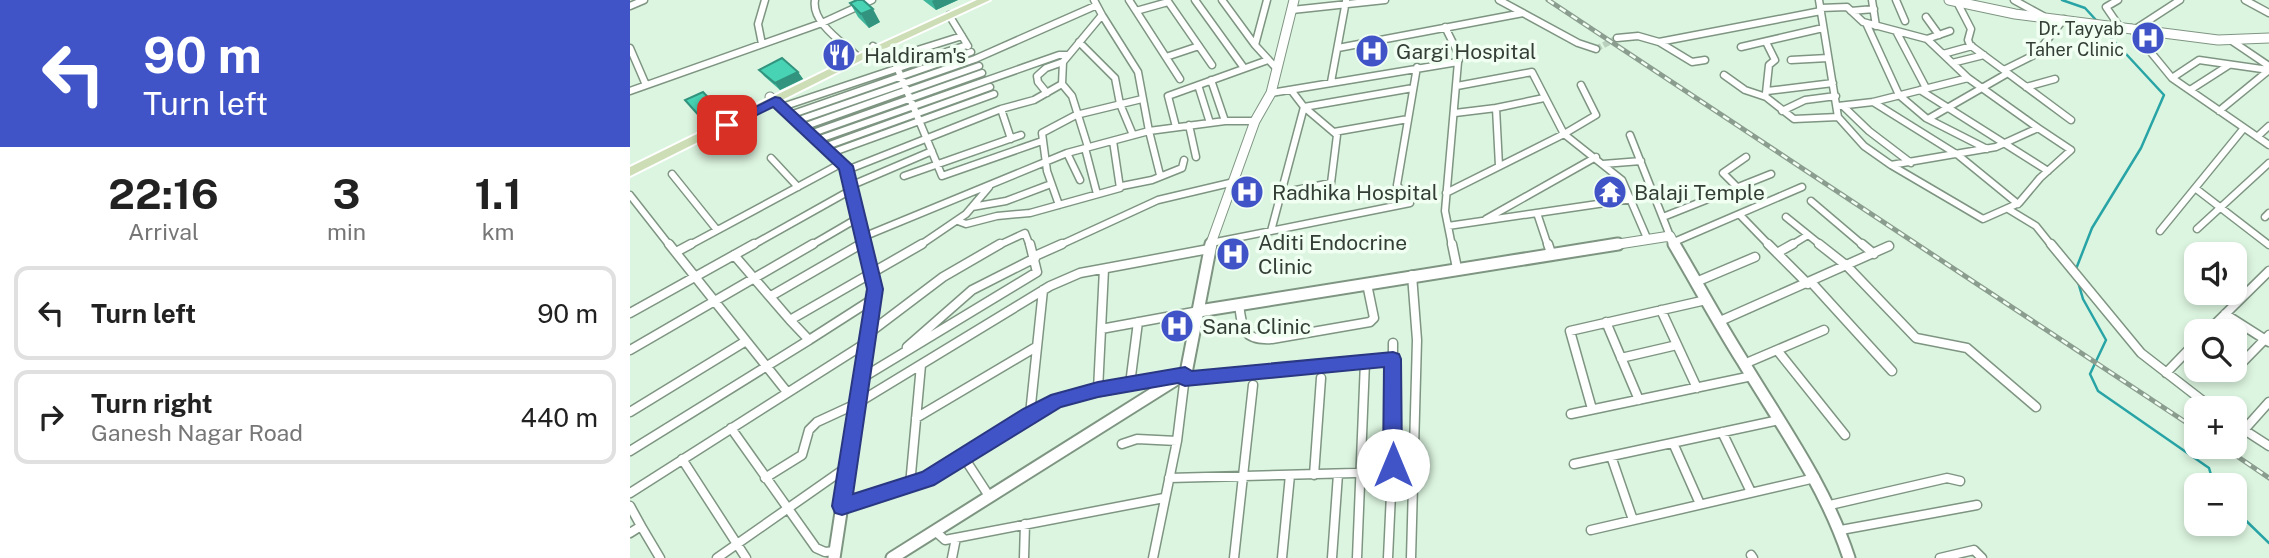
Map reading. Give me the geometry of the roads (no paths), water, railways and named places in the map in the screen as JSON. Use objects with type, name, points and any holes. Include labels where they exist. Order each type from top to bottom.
[{"type":"main road","points":[[630,164],[800,124],[856,55],[979,1]]},
{"type":"main road","points":[[630,172],[800,124],[875,48],[979,1]]},
{"type":"street","points":[[630,6],[644,0]]},
{"type":"street","points":[[762,44],[758,24],[765,0]]},
{"type":"street","points":[[815,0],[814,6],[822,23],[856,55]]},
{"type":"street","points":[[630,91],[822,23],[872,0]]},
{"type":"street","points":[[1129,0],[1181,79]]},
{"type":"street","points":[[1195,0],[1244,68]]},
{"type":"street","points":[[1222,0],[1255,45],[1277,69]]},
{"type":"street","points":[[1255,45],[1267,0]]},
{"type":"street","points":[[1153,558],[1177,441],[1184,376],[1210,246],[1255,121],[1271,93],[1293,5],[1385,0]]},
{"type":"street","points":[[1499,0],[1578,43],[1596,49]]},
{"type":"street","points":[[1819,0],[1828,58],[1840,106],[1912,163]]},
{"type":"street","points":[[1872,0],[1877,26]]},
{"type":"street","points":[[1896,0],[1905,21]]},
{"type":"street","points":[[2014,0],[2043,16]]},
{"type":"street","points":[[2114,25],[2106,7],[2118,0]]},
{"type":"street","points":[[2134,28],[2180,0]]},
{"type":"street","points":[[2245,0],[2269,13]]},
{"type":"street","points":[[1136,11],[1168,1],[1212,65]]},
{"type":"street","points":[[1953,1],[2232,41],[2269,38]]},
{"type":"street","points":[[1953,1],[1971,29],[1968,40],[1972,46],[2071,120]]},
{"type":"street","points":[[1331,82],[1346,2]]},
{"type":"street","points":[[909,93],[1095,3],[1138,72],[1160,175]]},
{"type":"street","points":[[1659,42],[1847,7],[1866,23],[1927,39],[1968,78],[2071,150],[2018,204],[1987,218],[1976,216],[1891,165],[1864,146],[1838,117]]},
{"type":"street","points":[[1851,11],[1874,9]]},
{"type":"street","points":[[1338,48],[1523,13]]},
{"type":"street","points":[[949,15],[994,94],[1011,139]]},
{"type":"street","points":[[1097,194],[1072,96],[1062,84],[1063,62],[1102,15]]},
{"type":"street","points":[[1926,17],[1939,34]]},
{"type":"street","points":[[1928,119],[2036,54],[2065,19]]},
{"type":"street","points":[[1866,23],[1899,95],[1928,119],[1988,149]]},
{"type":"street","points":[[1445,27],[1460,57],[1445,211],[1457,268]]},
{"type":"street","points":[[1741,47],[1823,28]]},
{"type":"street","points":[[2134,28],[2172,78],[2269,145]]},
{"type":"street","points":[[1896,31],[1923,89],[2048,171]]},
{"type":"street","points":[[1927,39],[1950,31]]},
{"type":"street","points":[[892,58],[962,36]]},
{"type":"street","points":[[1617,38],[1638,36],[1659,42],[1692,62],[1705,60]]},
{"type":"street","points":[[2232,41],[2269,69]]},
{"type":"street","points":[[1079,42],[1115,78],[1121,104],[1133,135]]},
{"type":"street","points":[[1766,42],[1775,60],[1769,65],[1766,94],[1782,111],[1794,119],[1838,117]]},
{"type":"street","points":[[800,124],[897,68],[967,45]]},
{"type":"street","points":[[1166,57],[1199,46]]},
{"type":"street","points":[[1943,54],[1972,46]]},
{"type":"street","points":[[630,48],[646,85]]},
{"type":"street","points":[[875,48],[892,58],[943,176],[1042,141]]},
{"type":"street","points":[[800,124],[901,76],[971,52]]},
{"type":"street","points":[[800,124],[917,113],[1059,55],[1068,55]]},
{"type":"street","points":[[1952,63],[1984,55]]},
{"type":"street","points":[[1791,60],[1828,58]]},
{"type":"street","points":[[1176,127],[1167,97],[1268,60]]},
{"type":"street","points":[[2172,78],[2197,60],[2269,69]]},
{"type":"street","points":[[1047,93],[1038,82],[1038,76],[1046,68],[1063,62]]},
{"type":"street","points":[[1271,93],[1417,66],[1458,62]]},
{"type":"street","points":[[2190,90],[2230,64]]},
{"type":"street","points":[[765,478],[802,455],[808,430],[813,425],[856,404],[1043,290],[1080,274],[1410,203],[1397,185],[1417,66]]},
{"type":"street","points":[[2219,111],[2269,69]]},
{"type":"street","points":[[800,124],[981,70]]},
{"type":"street","points":[[1457,86],[1532,72],[1564,134],[1622,180],[1647,238]]},
{"type":"street","points":[[1724,75],[1745,90],[1766,94],[1833,83]]},
{"type":"street","points":[[1840,106],[1873,102],[1968,78]]},
{"type":"street","points":[[2026,87],[2054,79]]},
{"type":"street","points":[[1211,80],[1225,121]]},
{"type":"street","points":[[800,124],[909,93],[988,84]]},
{"type":"street","points":[[676,252],[797,187],[1001,108],[1026,103],[1062,84]]},
{"type":"street","points":[[1198,85],[1210,123]]},
{"type":"street","points":[[1446,193],[1596,115],[1581,85]]},
{"type":"street","points":[[1304,107],[1413,88]]},
{"type":"street","points":[[1281,193],[1331,183],[1337,135],[1304,107],[1291,90]]},
{"type":"street","points":[[800,124],[920,121],[994,94]]},
{"type":"street","points":[[1782,111],[1805,100],[1836,96]]},
{"type":"street","points":[[1455,113],[1544,98]]},
{"type":"street","points":[[1059,205],[1045,162],[1042,141],[1045,130],[1076,115],[1142,99]]},
{"type":"street","points":[[1873,102],[1958,155],[2018,204]]},
{"type":"street","points":[[1838,117],[1840,106]]},
{"type":"street","points":[[1272,231],[1304,107]]},
{"type":"street","points":[[1496,107],[1499,166]]},
{"type":"street","points":[[1334,132],[1408,119]]},
{"type":"street","points":[[771,296],[863,240],[1067,153],[1149,131],[1225,121],[1255,121]]},
{"type":"street","points":[[731,428],[787,511],[816,548],[835,555],[875,289],[844,167],[800,124]]},
{"type":"street","points":[[1189,125],[1196,157]]},
{"type":"street","points":[[2256,136],[2269,126]]},
{"type":"street","points":[[1891,165],[1988,149],[2038,128]]},
{"type":"street","points":[[2160,231],[2244,128]]},
{"type":"street","points":[[904,176],[1021,135]]},
{"type":"street","points":[[1630,135],[1672,239],[1718,322],[1830,505],[1849,558]]},
{"type":"street","points":[[1113,141],[1122,186]]},
{"type":"street","points":[[630,313],[851,188],[932,151]]},
{"type":"street","points":[[1067,153],[1080,180]]},
{"type":"street","points":[[1737,187],[1723,173],[1746,157]]},
{"type":"street","points":[[771,158],[797,187]]},
{"type":"street","points":[[1482,221],[1595,158]]},
{"type":"street","points":[[958,221],[966,224],[997,216],[1030,213],[1152,180],[1182,168],[1184,160]]},
{"type":"street","points":[[1603,163],[1641,161]]},
{"type":"street","points":[[2197,229],[2269,163]]},
{"type":"street","points":[[672,174],[717,230]]},
{"type":"street","points":[[1663,217],[1771,174]]},
{"type":"street","points":[[893,359],[972,290],[991,278],[1158,200],[1234,182]]},
{"type":"street","points":[[972,207],[1006,201],[1051,184]]},
{"type":"street","points":[[790,320],[871,271],[913,250],[958,221],[989,186]]},
{"type":"street","points":[[1101,329],[1551,253],[1647,238],[1672,239],[1740,215],[1802,187]]},
{"type":"street","points":[[2195,188],[2269,245]]},
{"type":"street","points":[[630,195],[787,392]]},
{"type":"street","points":[[1448,226],[1632,199]]},
{"type":"street","points":[[1811,201],[1874,254]]},
{"type":"street","points":[[2008,209],[2036,226],[2136,348],[2196,396]]},
{"type":"street","points":[[1537,213],[1551,253]]},
{"type":"street","points":[[1740,215],[1810,283],[1892,371]]},
{"type":"street","points":[[1786,217],[1847,266],[1916,338],[1924,343],[1955,342],[1967,348],[2036,407]]},
{"type":"street","points":[[630,350],[858,218]]},
{"type":"street","points":[[630,493],[867,338],[952,269],[989,247],[1025,233],[1035,257],[1037,272],[861,379]]},
{"type":"street","points":[[1777,253],[1808,235]]},
{"type":"street","points":[[1718,322],[1889,246]]},
{"type":"street","points":[[734,255],[809,340]]},
{"type":"street","points":[[1696,282],[1755,257]]},
{"type":"street","points":[[1098,390],[1104,269]]},
{"type":"street","points":[[2220,319],[2269,271]]},
{"type":"street","points":[[1411,558],[1417,340],[1412,275]]},
{"type":"street","points":[[1239,304],[1242,326],[1247,335],[1259,340],[1272,339],[1370,321],[1374,318],[1366,283]]},
{"type":"street","points":[[1030,414],[1043,290]]},
{"type":"street","points":[[630,451],[873,299]]},
{"type":"street","points":[[1592,409],[1569,333],[1572,330],[1706,300]]},
{"type":"street","points":[[1661,310],[1697,388]]},
{"type":"street","points":[[2225,314],[2268,339],[2247,359]]},
{"type":"street","points":[[1130,384],[1138,322]]},
{"type":"street","points":[[1606,322],[1639,400]]},
{"type":"street","points":[[1744,364],[1824,330]]},
{"type":"street","points":[[631,409],[746,341]]},
{"type":"street","points":[[1388,558],[1393,343]]},
{"type":"street","points":[[1621,358],[1677,345]]},
{"type":"street","points":[[916,418],[1036,347]]},
{"type":"street","points":[[1777,350],[1845,435]]},
{"type":"street","points":[[2166,373],[2184,354]]},
{"type":"street","points":[[842,506],[927,479],[1057,400],[1098,390],[1184,376],[1393,359]]},
{"type":"street","points":[[1357,558],[1365,362]]},
{"type":"street","points":[[910,485],[921,365]]},
{"type":"street","points":[[894,557],[1184,376]]},
{"type":"street","points":[[1571,414],[1752,376]]},
{"type":"street","points":[[1314,475],[1321,378]]},
{"type":"street","points":[[1234,558],[1253,385]]},
{"type":"street","points":[[2247,427],[2269,402]]},
{"type":"street","points":[[1574,464],[1779,420]]},
{"type":"street","points":[[1722,432],[1751,492]]},
{"type":"street","points":[[2247,432],[2269,446]]},
{"type":"street","points":[[1122,444],[1137,439],[1177,441]]},
{"type":"street","points":[[1673,443],[1700,505]]},
{"type":"street","points":[[963,456],[989,496]]},
{"type":"street","points":[[1611,456],[1633,520]]},
{"type":"street","points":[[682,459],[746,558]]},
{"type":"street","points":[[1169,478],[1361,473],[1413,464]]},
{"type":"street","points":[[717,558],[847,467]]},
{"type":"street","points":[[1332,558],[1338,474]]},
{"type":"street","points":[[1282,558],[1290,475]]},
{"type":"street","points":[[1591,530],[1815,478]]},
{"type":"street","points":[[1830,505],[1947,478],[1960,481]]},
{"type":"street","points":[[934,531],[943,540],[1164,498]]},
{"type":"street","points":[[1841,530],[1977,505]]},
{"type":"street","points":[[630,506],[660,558]]},
{"type":"street","points":[[1024,524],[1024,558]]},
{"type":"street","points":[[630,534],[641,526]]},
{"type":"street","points":[[953,558],[956,538]]},
{"type":"street","points":[[1940,558],[1974,550],[1982,558]]},
{"type":"waterway","points":[[2062,0],[2085,8],[2096,20]]},
{"type":"waterway","points":[[2076,269],[2092,228],[2141,148],[2164,95],[2102,28]]},
{"type":"waterway","points":[[2078,282],[2083,299],[2106,340],[2090,374],[2098,391],[2209,468],[2210,473]]},
{"type":"waterway","points":[[2247,522],[2269,543]]},
{"type":"tunnel","points":[[1596,49],[1617,38]]},
{"type":"railway","points":[[1548,0],[2184,421]]},
{"type":"railway","points":[[2241,459],[2269,478]]},
{"type":"place","name":"Dr. Tayyab Taher Clinic","points":[[2148,38]]},
{"type":"place","name":"Gargi Hospital","points":[[1372,51]]},
{"type":"place","name":"Haldiram's","points":[[839,55]]},
{"type":"place","name":"Radhika Hospital","points":[[1247,192]]},
{"type":"place","name":"Balaji Temple","points":[[1610,192]]},
{"type":"place","name":"Aditi Endocrine Clinic","points":[[1233,254]]},
{"type":"place","name":"Sana Clinic","points":[[1177,326]]}]
